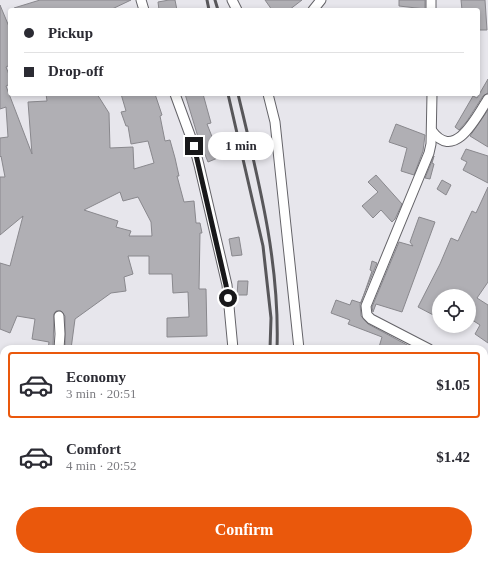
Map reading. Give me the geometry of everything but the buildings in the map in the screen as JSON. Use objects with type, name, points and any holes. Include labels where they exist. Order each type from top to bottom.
[{"type":"street","points":[[315,8],[322,0]]},
{"type":"street","points":[[175,96],[194,146],[199,165],[226,285],[233,345]]},
{"type":"street","points":[[268,96],[275,122],[299,345]]},
{"type":"street","points":[[421,345],[371,319],[367,315],[366,306],[429,153],[432,131],[432,96]]},
{"type":"street","points":[[432,131],[440,139],[453,142],[458,140],[464,135],[488,99]]},
{"type":"street","points":[[59,316],[59,345]]},
{"type":"railway","points":[[207,0],[209,8]]},
{"type":"railway","points":[[215,0],[217,8]]},
{"type":"railway","points":[[228,96],[263,246],[271,318],[270,345]]},
{"type":"railway","points":[[238,96],[260,189],[271,252],[275,284],[277,345]]},
{"type":"route","points":[[194,146],[228,298]]}]
